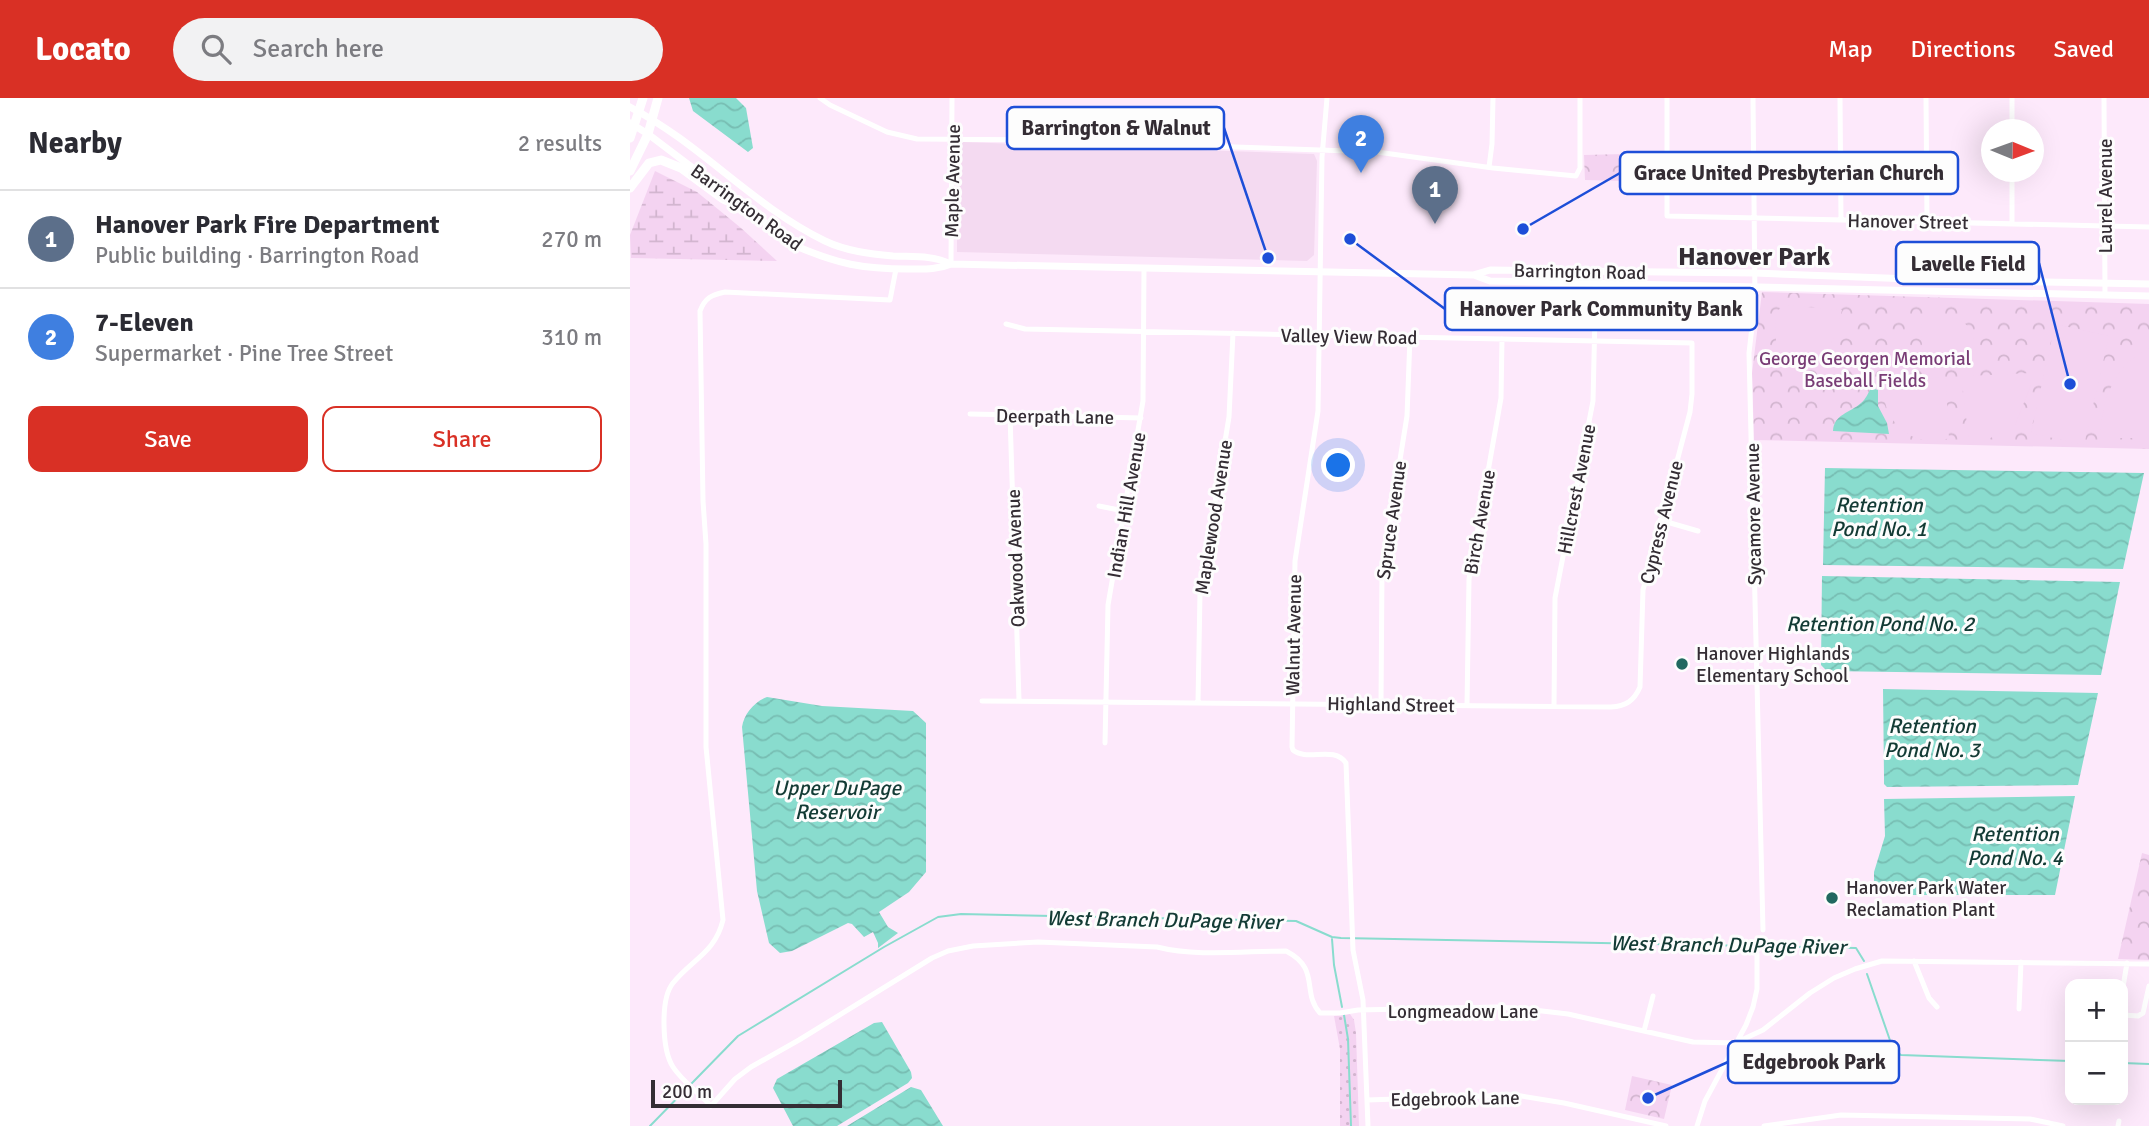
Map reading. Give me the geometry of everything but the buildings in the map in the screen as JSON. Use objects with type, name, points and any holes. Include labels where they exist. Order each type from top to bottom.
[{"type":"highway","points":[[630,138],[643,98]]},
{"type":"highway","points":[[630,171],[648,134],[659,98]]},
{"type":"highway","points":[[630,188],[649,163],[666,161],[691,175],[723,200],[745,209]]},
{"type":"main road","name":"Barrington Road","points":[[630,107],[678,136],[755,198],[827,243],[871,254],[938,257],[951,264]]},
{"type":"main road","name":"Barrington Road","points":[[633,125],[796,246],[851,266],[895,269],[939,268],[951,264],[1473,275],[1490,270],[1755,273],[1925,280],[2149,284]]},
{"type":"main road","name":"Barrington Road","points":[[1473,275],[1490,281],[2149,296]]},
{"type":"street","points":[[820,98],[887,132],[917,139],[1377,152],[1576,176],[1580,165],[1580,98]]},
{"type":"street","name":"Maple Avenue","points":[[951,264],[952,98]]},
{"type":"street","name":"Walnut Avenue","points":[[1327,98],[1323,150],[1318,411],[1295,561],[1293,750],[1298,754],[1336,755],[1346,763],[1353,950],[1364,1011],[1368,1126]]},
{"type":"street","points":[[1489,167],[1493,98]]},
{"type":"street","name":"Hanover Street","points":[[1667,98],[1667,216],[2149,227]]},
{"type":"street","name":"Sycamore Avenue","points":[[1753,98],[1755,300],[1749,353],[1763,930]]},
{"type":"street","points":[[1840,98],[1840,219]]},
{"type":"street","points":[[1926,98],[1927,222]]},
{"type":"street","points":[[2012,98],[2012,119]]},
{"type":"street","name":"Laurel Avenue","points":[[2104,98],[2105,295]]},
{"type":"street","points":[[2012,182],[2012,224]]},
{"type":"street","name":"Indian Hill Avenue","points":[[1105,743],[1108,606],[1141,418],[1144,268]]},
{"type":"street","name":"Longmeadow Lane","points":[[895,269],[890,300],[724,292],[704,301],[700,311],[702,501],[706,544],[706,747],[723,920],[719,935],[711,946],[672,983],[667,993],[664,1021],[672,1066],[711,1105],[735,1079],[751,1067],[932,958],[960,947],[1038,942],[1148,946],[1193,952],[1286,951],[1304,965],[1315,1008],[1320,1013],[1497,1007],[1568,1014],[1693,1042],[1735,1043],[1763,1030],[1834,978],[1875,963],[1892,960],[2149,964]]},
{"type":"street","name":"Hillcrest Avenue","points":[[1554,706],[1555,598],[1593,401],[1596,271]]},
{"type":"street","name":"Valley View Road","points":[[1006,324],[1025,329],[1692,342]]},
{"type":"street","name":"Maplewood Avenue","points":[[1198,702],[1200,593],[1229,417],[1233,333]]},
{"type":"street","name":"Spruce Avenue","points":[[1381,703],[1382,572],[1407,416],[1410,337]]},
{"type":"street","name":"Birch Avenue","points":[[1467,705],[1469,579],[1501,398],[1502,339]]},
{"type":"street","name":"Cypress Avenue","points":[[1632,701],[1640,687],[1643,590],[1692,402],[1692,342]]},
{"type":"street","name":"Deerpath Lane","points":[[970,414],[1141,418]]},
{"type":"street","name":"Oakwood Avenue","points":[[1010,415],[1019,700]]},
{"type":"street","points":[[1099,506],[1124,511]]},
{"type":"street","points":[[1661,520],[1698,531]]},
{"type":"street","name":"Highland Street","points":[[982,701],[1618,706],[1632,701]]},
{"type":"street","points":[[1697,1126],[1704,1101],[1746,1025],[1753,1007],[1757,954]]},
{"type":"street","points":[[1914,961],[1929,998],[1937,1007]]},
{"type":"street","points":[[2019,1009],[2021,962]]},
{"type":"street","points":[[2124,979],[2127,963]]},
{"type":"street","points":[[2128,1015],[2138,1016],[2143,1013],[2149,986]]},
{"type":"street","points":[[1644,1031],[1653,996]]},
{"type":"street","name":"Edgebrook Lane","points":[[1367,1100],[1515,1095],[1551,1100],[1666,1126]]},
{"type":"street","points":[[1764,1126],[1842,1115],[2029,1119],[2063,1126]]},
{"type":"shaded area","points":[[963,142],[1314,154],[1317,161],[1314,255],[1307,261],[957,252],[957,150],[958,145]]},
{"type":"green space","points":[[1624,154],[1624,181],[1585,180],[1584,155]]},
{"type":"green space","points":[[655,171],[697,192],[777,261],[631,258],[630,235]]},
{"type":"green space","name":"George Georgen Memorial Baseball Fields","points":[[1762,292],[2149,304],[2149,449],[1754,440],[1752,373]]},
{"type":"green space","points":[[1783,305],[1842,310],[1834,337],[1823,354],[1816,359],[1777,367],[1775,314]]},
{"type":"green space","points":[[1938,315],[1958,319],[1969,328],[1975,343],[1977,362],[1931,370],[1924,364],[1922,317]]},
{"type":"green space","points":[[2055,324],[2109,336],[2084,445],[2031,433]]},
{"type":"green space","points":[[2149,348],[2149,438],[2100,438],[2103,410],[2118,374],[2126,364]]},
{"type":"green space","points":[[2030,373],[2031,385],[2015,425],[1981,443],[1969,442],[1962,382],[1968,376]]},
{"type":"green space","points":[[1939,377],[1946,384],[1949,438],[1925,441],[1902,430],[1894,421],[1884,399],[1885,386]]},
{"type":"green space","points":[[2142,853],[2149,855],[2149,960],[2118,959]]},
{"type":"green space","points":[[1350,1014],[1356,1033],[1359,1126],[1340,1126],[1340,1049],[1334,1016]]},
{"type":"green space","points":[[1632,1076],[1672,1085],[1664,1119],[1625,1110]]},
{"type":"water","points":[[689,98],[736,98],[746,108],[753,148],[748,152],[693,111]]},
{"type":"water","points":[[1871,388],[1878,390],[1878,406],[1887,423],[1889,434],[1833,431],[1836,421],[1863,401]]},
{"type":"water","name":"Retention Pond No. 1","points":[[1825,468],[2144,473],[2123,569],[1823,565]]},
{"type":"water","name":"Retention Pond No. 2","points":[[1822,576],[2120,582],[2101,675],[1827,671],[1821,665]]},
{"type":"water","name":"Retention Pond No. 3","points":[[1883,689],[2098,693],[2078,785],[1887,787],[1884,784]]},
{"type":"water","name":"Upper DuPage Reservoir","points":[[767,697],[822,706],[913,711],[926,723],[926,872],[909,892],[879,912],[888,927],[898,933],[878,948],[873,932],[864,937],[848,923],[792,951],[780,953],[769,943],[757,891],[742,727],[750,709]]},
{"type":"water","name":"Retention Pond No. 4","points":[[2075,796],[2055,895],[1899,895],[1876,890],[1874,872],[1885,836],[1884,799]]},
{"type":"water","points":[[882,1022],[911,1072],[912,1078],[908,1083],[837,1126],[793,1126],[773,1088],[777,1079],[874,1023]]},
{"type":"water","points":[[911,1087],[921,1090],[943,1126],[847,1126]]},
{"type":"waterway","name":"West Branch DuPage River","points":[[650,1126],[738,1036],[938,917],[961,914],[1296,921],[1332,937],[1341,938],[1856,948],[1864,961]]},
{"type":"waterway","points":[[1332,939],[1342,1007]]},
{"type":"waterway","name":"West Branch DuPage River","points":[[1867,974],[1893,1049],[1901,1055],[2065,1061]]},
{"type":"waterway","points":[[1344,1015],[1348,1039],[1351,1126]]},
{"type":"waterway","name":"West Branch DuPage River","points":[[2128,1063],[2149,1064]]},
{"type":"place","name":"7-Eleven","points":[[1361,173]]},
{"type":"place","name":"Hanover Park Fire Department","points":[[1435,224]]},
{"type":"place","name":"Grace United Presbyterian Church","points":[[1523,229]]},
{"type":"place","name":"Hanover Park Community Bank","points":[[1350,239]]},
{"type":"place","name":"Barrington & Walnut","points":[[1268,258]]},
{"type":"place","name":"Lavelle Field","points":[[2070,384]]},
{"type":"place","name":"Hanover Highlands Elementary School","points":[[1682,664]]},
{"type":"place","name":"Hanover Park Water Reclamation Plant","points":[[1832,898]]},
{"type":"place","name":"Edgebrook Park","points":[[1648,1098]]},
{"type":"district","name":"Hanover Park","points":[[1754,256]]}]
